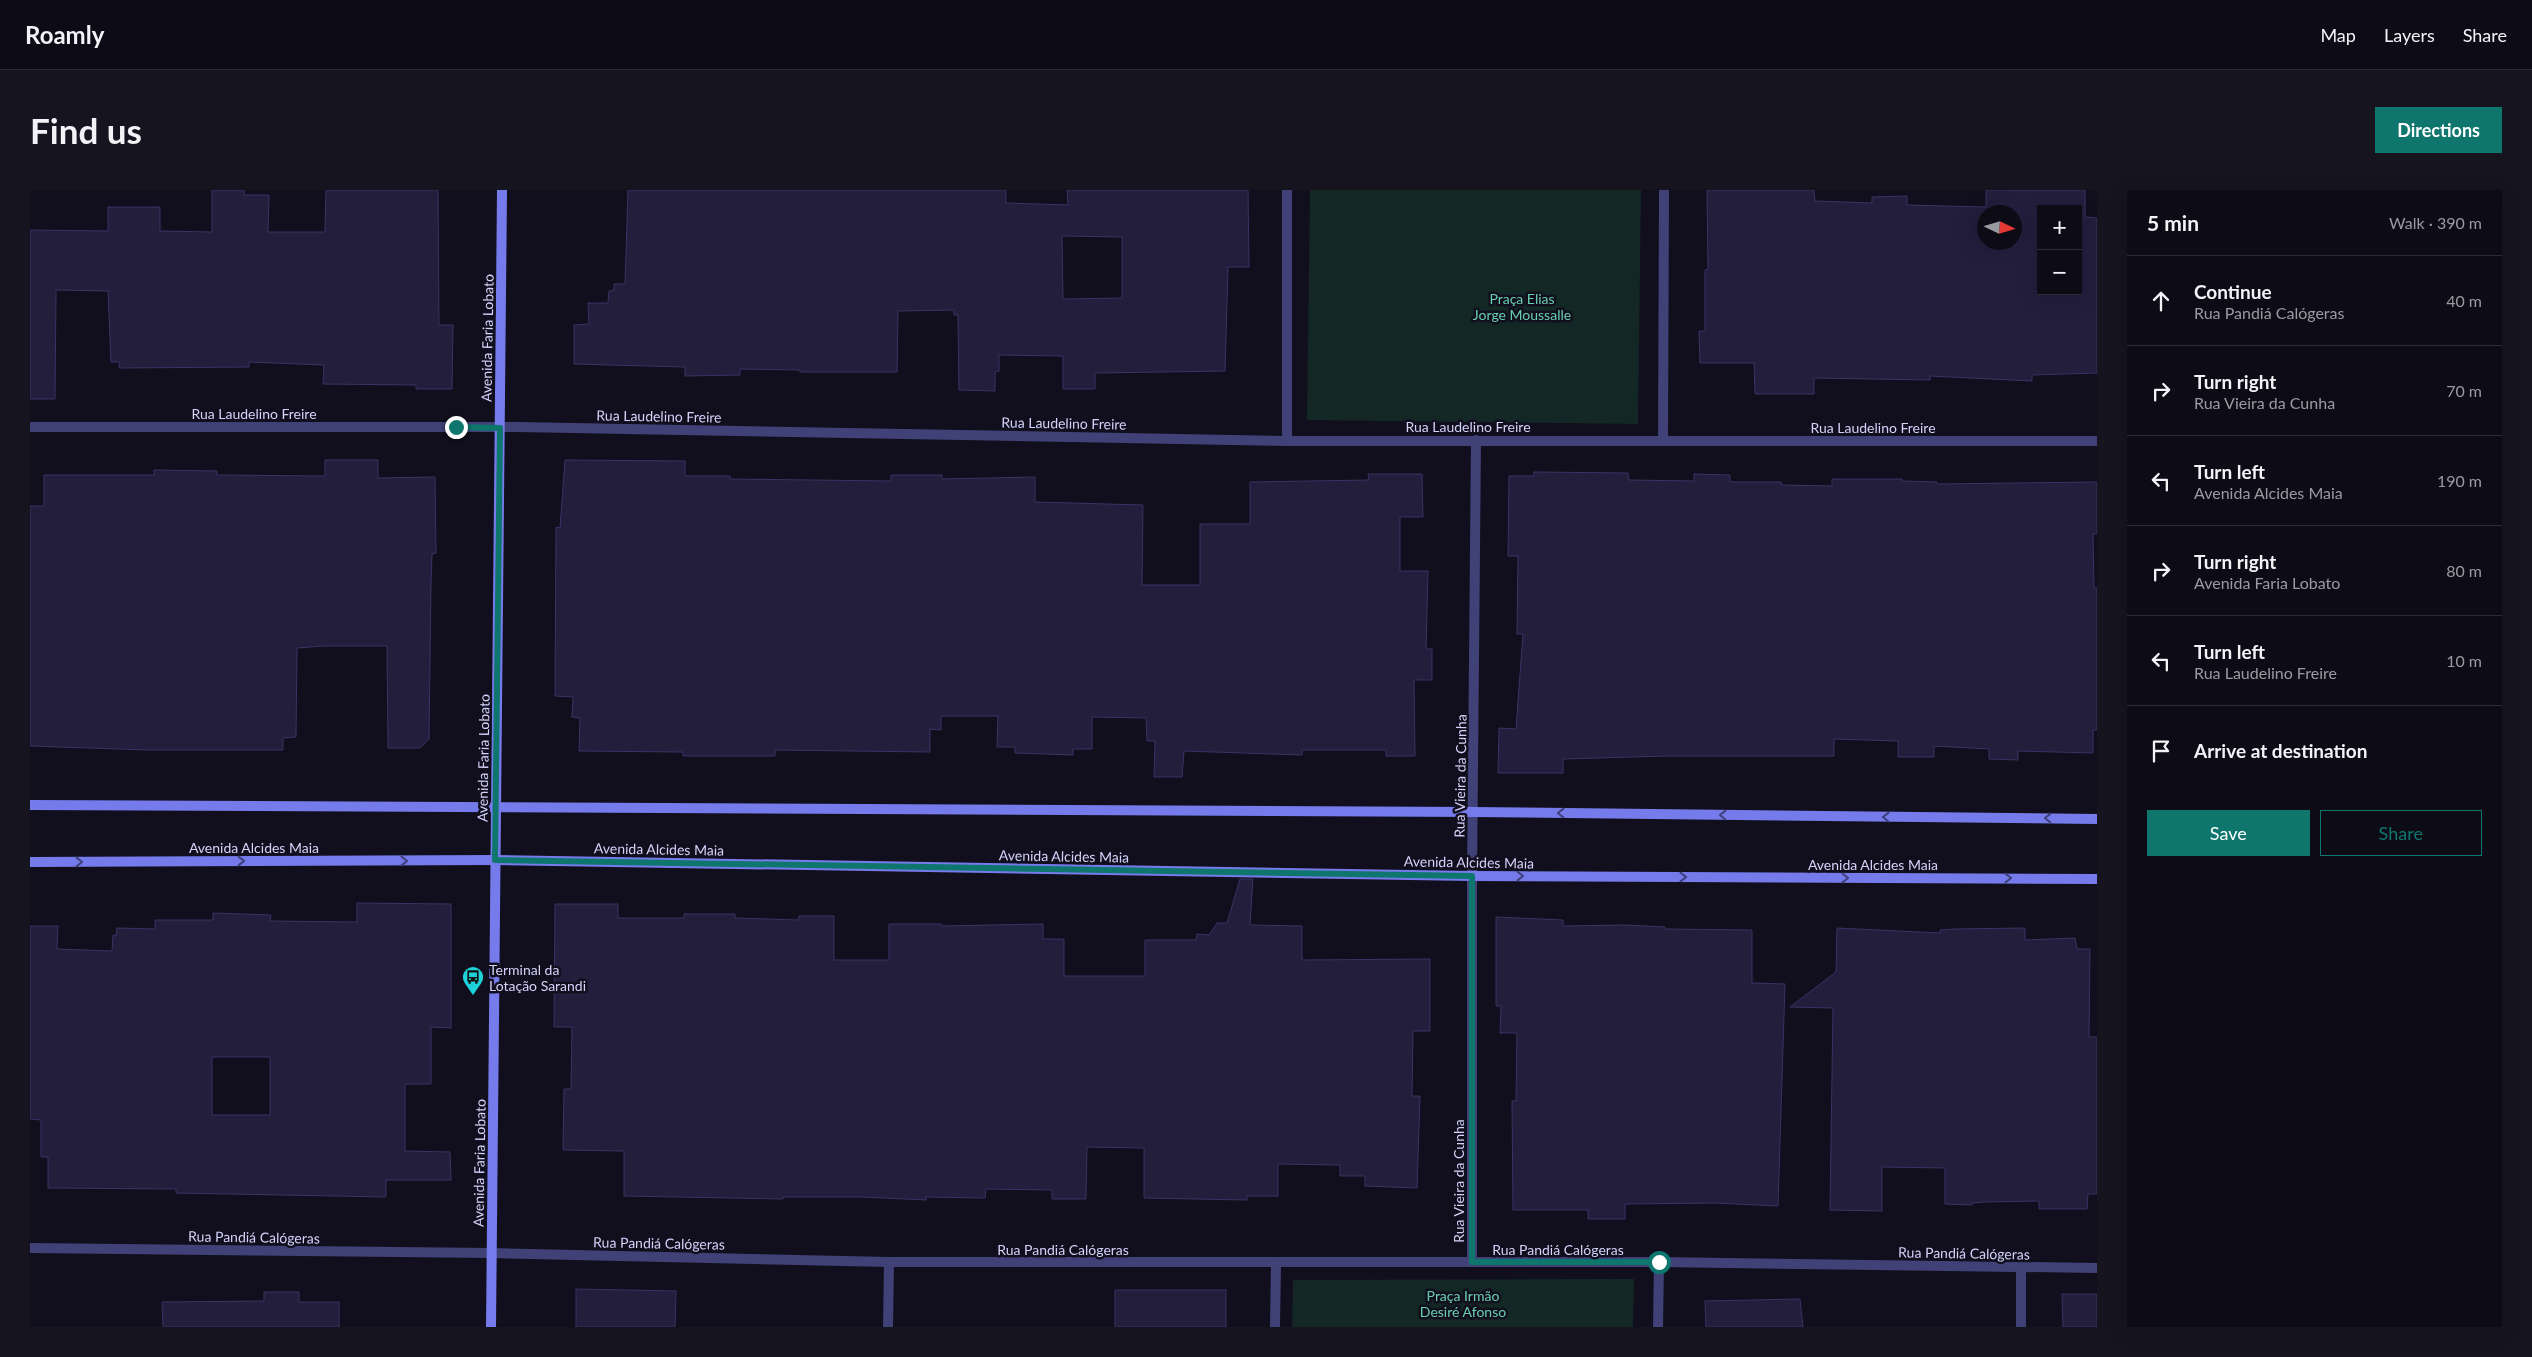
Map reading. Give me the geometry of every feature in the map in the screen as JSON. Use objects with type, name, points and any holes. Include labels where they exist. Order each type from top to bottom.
[{"type":"street","name":"Avenida Faria Lobato","points":[[491,1327],[502,190]]},
{"type":"street","points":[[1287,190],[1288,441]]},
{"type":"street","points":[[1663,440],[1664,190]]},
{"type":"street","name":"Rua Laudelino Freire","points":[[30,427],[500,428],[1288,441],[2097,441]]},
{"type":"street","name":"Rua Vieira da Cunha","points":[[1472,1262],[1472,876],[1476,440]]},
{"type":"street","points":[[30,805],[1473,812],[2097,819]]},
{"type":"street","name":"Avenida Alcides Maia","points":[[30,862],[495,860],[1472,876],[2097,879]]},
{"type":"street","name":"Rua Pandiá Calógeras","points":[[30,1248],[491,1253],[889,1262],[1659,1262],[2097,1268]]},
{"type":"street","points":[[888,1327],[889,1262]]},
{"type":"street","points":[[1658,1327],[1659,1262]]},
{"type":"street","points":[[1275,1327],[1276,1263]]},
{"type":"street","points":[[2021,1268],[2021,1327]]},
{"type":"green space","name":"Praça Elias Jorge Moussalle","points":[[1310,190],[1641,190],[1638,424],[1307,420]]},
{"type":"green space","name":"Praça Irmão Desiré Afonso","points":[[1634,1279],[1633,1327],[1292,1327],[1293,1280]]},
{"type":"building","points":[[212,190],[244,190],[244,195],[269,195],[268,232],[325,232],[326,190],[438,190],[439,325],[453,325],[452,389],[416,389],[416,385],[323,384],[324,365],[249,362],[249,367],[119,368],[120,362],[111,362],[108,291],[56,290],[55,399],[30,399],[30,230],[108,231],[108,207],[160,207],[160,231],[212,232]]},
{"type":"building","points":[[628,190],[1006,190],[1006,203],[1068,205],[1067,190],[1248,190],[1249,267],[1228,267],[1225,371],[1095,373],[1095,389],[1063,389],[1063,356],[999,355],[999,371],[995,372],[995,391],[959,390],[958,315],[954,315],[954,310],[898,311],[897,372],[800,372],[800,370],[740,369],[740,375],[685,376],[685,367],[574,364],[574,325],[589,324],[588,303],[608,303],[609,291],[614,290],[614,284],[625,284]],"holes":[[[1062,236],[1122,237],[1122,298],[1063,299]]]},
{"type":"building","points":[[1707,190],[1814,190],[1815,201],[1872,203],[1872,197],[1907,196],[1907,205],[1977,207],[1977,250],[2022,250],[2022,205],[1986,205],[1986,190],[2085,190],[2085,217],[2097,218],[2097,373],[2032,375],[2032,381],[1930,376],[1930,380],[1814,378],[1814,394],[1755,394],[1754,363],[1700,363],[1699,331],[1705,331],[1705,270],[1708,269]]},
{"type":"building","points":[[325,460],[378,460],[378,478],[435,477],[436,553],[432,554],[429,739],[420,748],[388,748],[387,646],[297,648],[296,737],[283,738],[283,750],[147,750],[30,746],[30,506],[44,506],[44,475],[154,475],[154,470],[217,471],[217,475],[325,476]]},
{"type":"building","points":[[565,460],[685,461],[685,476],[730,476],[730,479],[891,481],[891,475],[942,475],[942,479],[1035,477],[1035,502],[1143,505],[1142,585],[1200,585],[1200,524],[1250,524],[1250,482],[1369,480],[1368,474],[1422,474],[1423,517],[1400,517],[1400,571],[1428,571],[1426,649],[1432,649],[1432,680],[1414,680],[1415,756],[1386,756],[1386,750],[1302,750],[1302,755],[1184,751],[1182,777],[1154,777],[1155,741],[1147,741],[1146,718],[1092,717],[1092,749],[1073,749],[1073,755],[1015,753],[1015,747],[997,747],[998,716],[941,716],[941,730],[930,729],[930,752],[775,750],[775,756],[683,756],[683,752],[579,751],[580,718],[572,717],[573,697],[555,696],[556,527],[560,528]]},
{"type":"building","points":[[1534,472],[1628,473],[1629,480],[1694,481],[1694,474],[1730,475],[1730,482],[1781,482],[1782,485],[1832,486],[1832,479],[1902,479],[1902,481],[1937,482],[1937,484],[2097,482],[2097,534],[2093,534],[2094,588],[2097,588],[2097,730],[2093,730],[2093,753],[2018,751],[2018,760],[1989,759],[1989,749],[1934,746],[1934,757],[1898,757],[1898,741],[1834,739],[1834,756],[1667,756],[1563,759],[1563,773],[1498,773],[1499,728],[1516,729],[1523,634],[1517,634],[1518,556],[1508,556],[1509,476],[1534,476]]},
{"type":"building","points":[[1240,879],[1253,879],[1250,925],[1302,926],[1302,960],[1430,959],[1430,1031],[1413,1031],[1412,1096],[1420,1096],[1417,1188],[1365,1186],[1365,1176],[1340,1176],[1340,1165],[1278,1164],[1278,1196],[1247,1196],[1247,1200],[1144,1198],[1144,1148],[1087,1147],[1086,1199],[1052,1199],[1052,1190],[986,1189],[985,1198],[926,1197],[926,1200],[863,1197],[783,1197],[783,1199],[624,1196],[624,1151],[563,1150],[564,1089],[571,1089],[572,1027],[554,1027],[555,904],[618,904],[618,918],[684,918],[684,914],[735,914],[735,918],[798,920],[799,916],[834,916],[834,960],[889,960],[889,924],[941,924],[941,926],[1043,924],[1043,939],[1064,939],[1064,976],[1145,976],[1145,940],[1196,940],[1197,934],[1209,935],[1217,923],[1227,923]]},
{"type":"building","points":[[357,903],[451,904],[451,1028],[431,1027],[431,1084],[405,1084],[405,1151],[450,1152],[451,1180],[386,1180],[386,1197],[176,1193],[176,1189],[48,1188],[48,1157],[41,1157],[41,1120],[30,1119],[30,926],[58,926],[57,949],[112,951],[113,935],[116,936],[117,928],[155,929],[155,920],[213,920],[213,913],[271,915],[270,921],[357,922]],"holes":[[[212,1057],[270,1057],[270,1115],[212,1115]]]},
{"type":"building","points":[[1496,917],[1563,920],[1563,926],[1625,925],[1665,927],[1665,929],[1752,930],[1752,983],[1785,984],[1778,1206],[1714,1203],[1625,1204],[1625,1219],[1588,1219],[1588,1210],[1513,1210],[1512,1101],[1516,1101],[1517,1033],[1500,1033],[1501,1006],[1496,1006]]},
{"type":"building","points":[[1837,928],[1940,933],[1940,930],[1954,929],[2025,928],[2025,940],[2075,938],[2077,949],[2090,949],[2089,1037],[2097,1037],[2097,1194],[2088,1194],[2087,1209],[2039,1209],[2039,1201],[1984,1202],[1972,1203],[1972,1205],[1945,1204],[1945,1168],[1882,1167],[1882,1211],[1830,1210],[1833,1008],[1790,1007],[1836,972]]},
{"type":"building","points":[[576,1289],[676,1291],[675,1327],[576,1327]]},
{"type":"building","points":[[1115,1290],[1226,1290],[1226,1327],[1115,1327]]},
{"type":"building","points":[[264,1292],[299,1292],[299,1302],[339,1302],[339,1327],[163,1327],[162,1302],[264,1301]]},
{"type":"building","points":[[2062,1294],[2097,1294],[2097,1327],[2063,1327]]},
{"type":"building","points":[[1800,1299],[1803,1327],[1706,1327],[1705,1301]]},
{"type":"place","name":"Terminal da Lotação Sarandi","points":[[473,996]]},
{"type":"route","points":[[456,427],[500,428],[495,860],[1472,876],[1472,1262],[1659,1262]]}]
